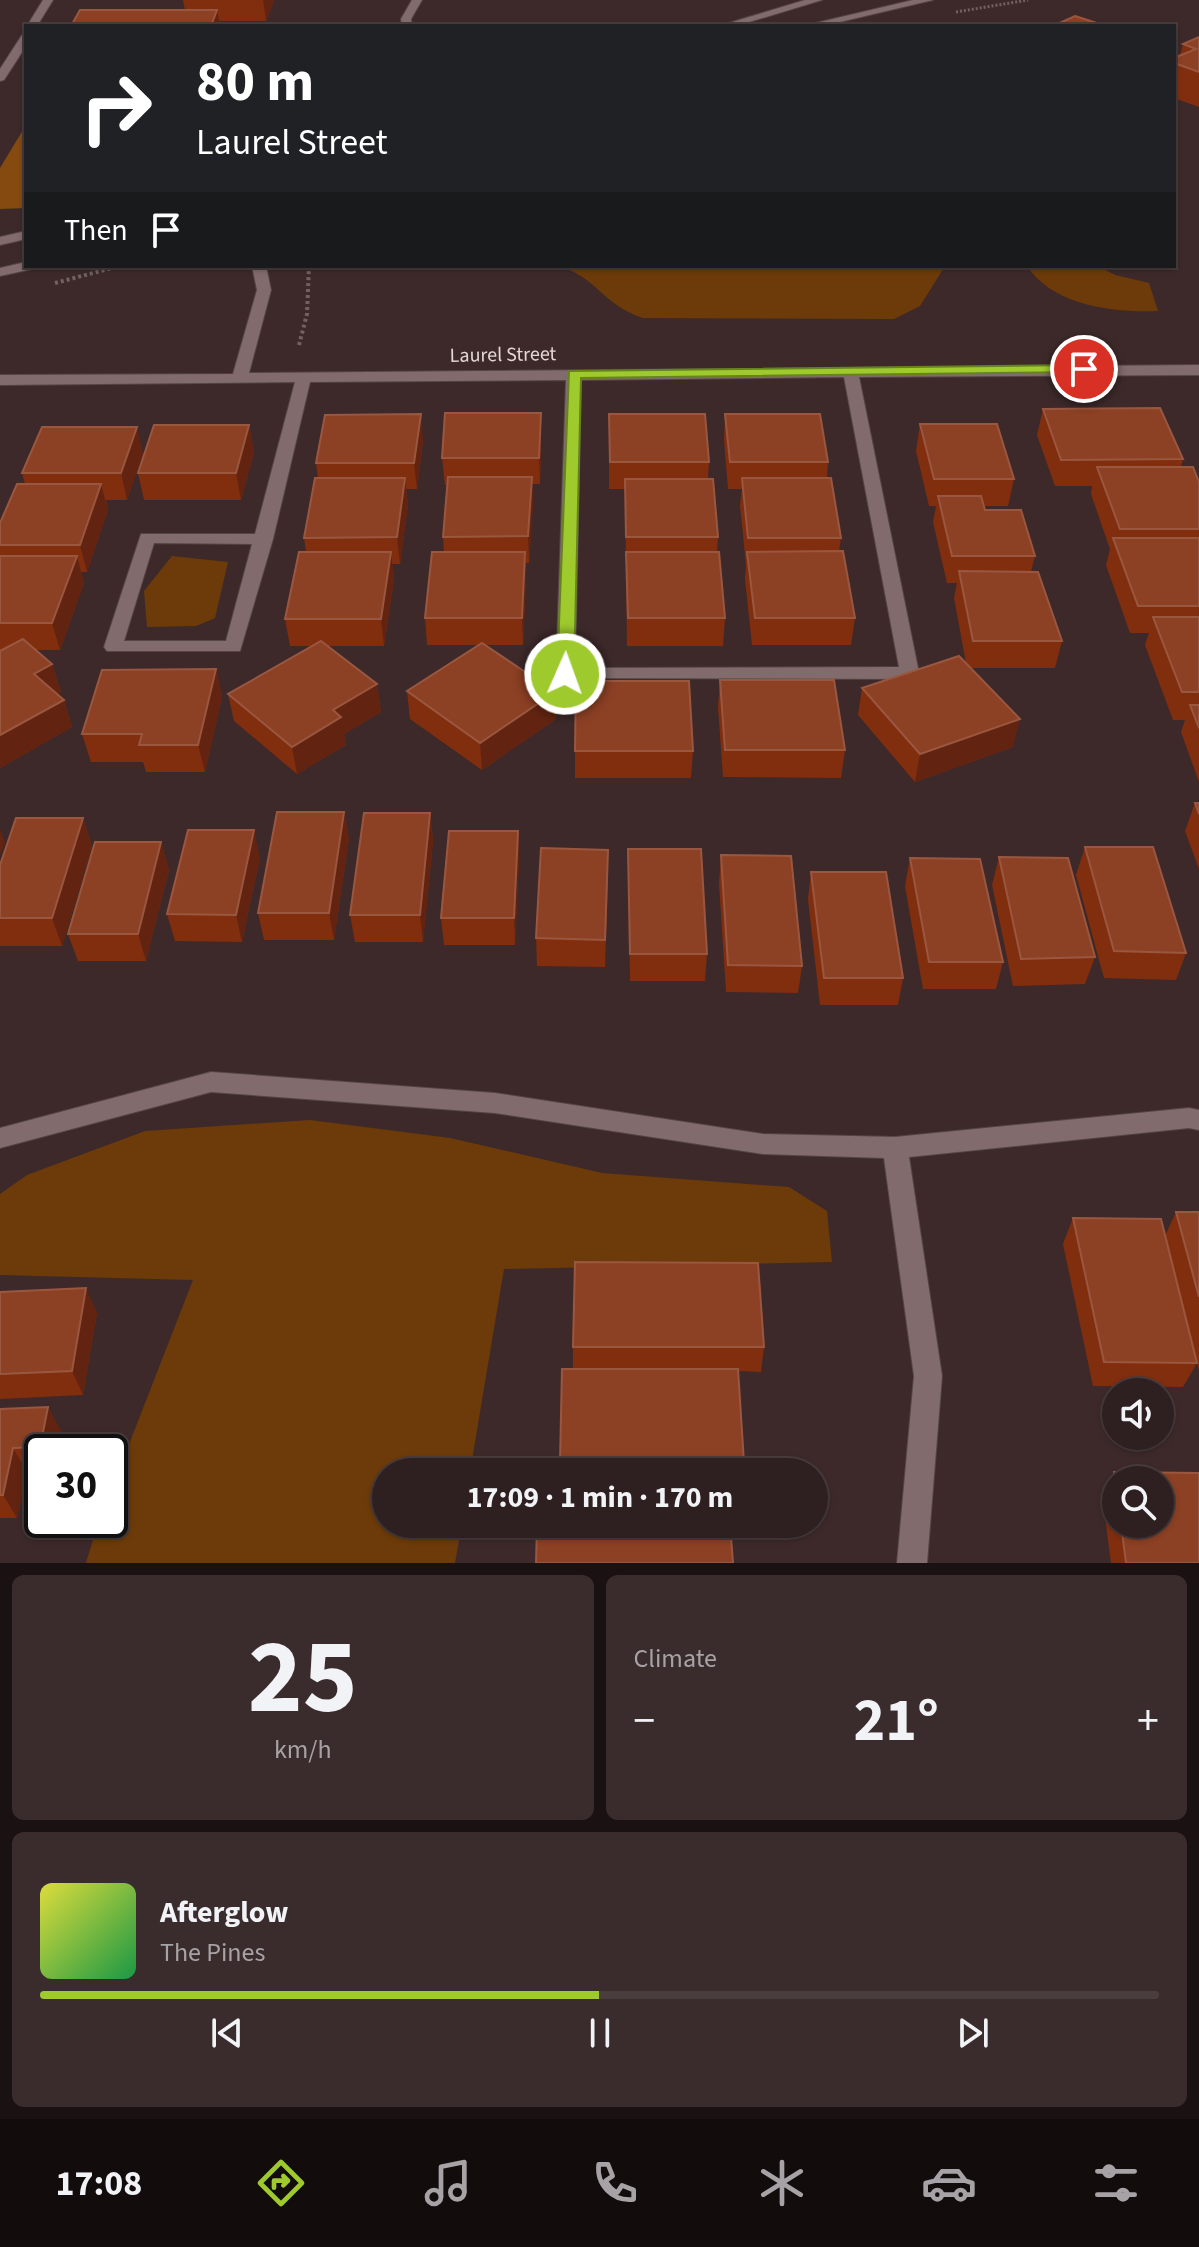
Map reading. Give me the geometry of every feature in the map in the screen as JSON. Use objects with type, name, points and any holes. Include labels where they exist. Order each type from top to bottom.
[{"type":"street","points":[[33,24],[48,0]]},
{"type":"street","points":[[407,24],[406,19],[417,0]]},
{"type":"street","points":[[731,24],[817,0]]},
{"type":"street","points":[[817,24],[928,0]]},
{"type":"street","points":[[1,78],[24,40]]},
{"type":"street","points":[[0,241],[24,235]]},
{"type":"street","points":[[0,272],[24,267]]},
{"type":"street","points":[[240,377],[264,290],[259,268]]},
{"type":"street","name":"Laurel Street","points":[[0,380],[1199,370]]},
{"type":"street","points":[[574,374],[565,674],[910,673],[850,371]]},
{"type":"street","points":[[264,539],[147,538],[113,647],[234,647],[264,539],[304,377]]},
{"type":"street","points":[[0,1138],[211,1082],[495,1103],[763,1144],[895,1148],[1189,1118],[1199,1120]]},
{"type":"street","points":[[895,1148],[928,1376],[912,1563]]},
{"type":"path","points":[[948,14],[1028,0]]},
{"type":"shaded area","points":[[24,128],[24,208],[0,209],[0,168]]},
{"type":"shaded area","points":[[563,268],[944,268],[920,306],[894,319],[643,318],[617,305]]},
{"type":"shaded area","points":[[1029,268],[1102,268],[1115,275],[1149,283],[1158,311],[1086,304],[1052,290]]},
{"type":"shaded area","points":[[172,556],[228,562],[215,618],[196,626],[147,627],[144,591]]},
{"type":"shaded area","points":[[310,1120],[450,1138],[602,1173],[789,1187],[827,1211],[832,1262],[504,1269],[472,1458],[372,1458],[372,1538],[459,1538],[455,1563],[86,1563],[94,1538],[128,1538],[128,1447],[193,1280],[0,1275],[0,1194],[27,1175],[145,1131]]},
{"type":"building","points":[[80,10],[217,10],[212,24],[72,24]]},
{"type":"building","points":[[1075,16],[1100,24],[1057,24]]},
{"type":"building","points":[[1199,37],[1199,72],[1176,64],[1176,57],[1196,49],[1183,44]]},
{"type":"building","points":[[1160,408],[1183,459],[1061,460],[1043,409]]},
{"type":"building","points":[[445,413],[541,413],[539,458],[442,458]]},
{"type":"building","points":[[421,414],[414,463],[316,463],[325,415]]},
{"type":"building","points":[[609,414],[705,414],[709,462],[610,462]]},
{"type":"building","points":[[725,414],[820,414],[828,462],[730,462]]},
{"type":"building","points":[[920,424],[997,424],[1014,479],[934,479]]},
{"type":"building","points":[[154,425],[249,425],[236,473],[138,473]]},
{"type":"building","points":[[42,427],[137,427],[121,473],[22,473]]},
{"type":"building","points":[[1097,467],[1193,467],[1199,482],[1199,529],[1120,529]]},
{"type":"building","points":[[448,477],[532,477],[528,536],[443,537]]},
{"type":"building","points":[[315,478],[405,478],[397,537],[304,538]]},
{"type":"building","points":[[742,478],[831,478],[841,538],[748,538]]},
{"type":"building","points":[[625,479],[713,479],[718,537],[626,537]]},
{"type":"building","points":[[17,484],[101,484],[80,545],[0,545],[0,523]]},
{"type":"building","points":[[938,496],[981,496],[985,510],[1021,510],[1035,556],[952,556]]},
{"type":"building","points":[[1113,538],[1199,538],[1199,606],[1138,606]]},
{"type":"building","points":[[843,551],[855,618],[755,618],[747,552]]},
{"type":"building","points":[[299,552],[391,552],[381,619],[285,619]]},
{"type":"building","points":[[432,552],[525,552],[522,618],[425,618]]},
{"type":"building","points":[[626,552],[719,552],[725,618],[628,618]]},
{"type":"building","points":[[0,556],[77,556],[52,623],[0,623]]},
{"type":"building","points":[[959,571],[1038,572],[1062,641],[973,641]]},
{"type":"building","points":[[1153,617],[1199,617],[1199,692],[1182,692]]},
{"type":"building","points":[[23,639],[52,664],[34,674],[64,700],[0,735],[0,651]]},
{"type":"building","points":[[321,641],[377,684],[333,710],[341,717],[292,747],[228,694]]},
{"type":"building","points":[[482,643],[555,692],[480,743],[407,691]]},
{"type":"building","points":[[959,656],[1020,719],[920,754],[862,688]]},
{"type":"building","points":[[216,669],[198,745],[139,745],[142,734],[82,734],[102,670]]},
{"type":"building","points":[[720,680],[834,680],[845,750],[725,750]]},
{"type":"building","points":[[576,681],[689,681],[693,751],[575,751]]},
{"type":"building","points":[[1190,705],[1199,705],[1199,728]]},
{"type":"building","points":[[277,812],[344,812],[329,913],[258,913]]},
{"type":"building","points":[[364,813],[430,813],[420,915],[350,915]]},
{"type":"building","points":[[16,818],[83,818],[52,918],[0,918],[0,865]]},
{"type":"building","points":[[188,830],[254,830],[236,915],[167,914]]},
{"type":"building","points":[[449,831],[518,831],[514,918],[441,918]]},
{"type":"building","points":[[95,842],[161,842],[138,934],[68,934]]},
{"type":"building","points":[[1085,847],[1153,847],[1186,953],[1114,951]]},
{"type":"building","points":[[541,848],[608,850],[605,940],[536,938]]},
{"type":"building","points":[[628,849],[701,849],[707,954],[630,954]]},
{"type":"building","points":[[721,855],[791,856],[802,966],[728,965]]},
{"type":"building","points":[[999,857],[1068,858],[1095,957],[1021,959]]},
{"type":"building","points":[[910,858],[980,859],[1003,962],[929,962]]},
{"type":"building","points":[[811,872],[886,872],[903,978],[824,978]]},
{"type":"building","points":[[1176,1212],[1199,1212],[1199,1297]]},
{"type":"building","points":[[1073,1218],[1161,1219],[1197,1363],[1104,1362]]},
{"type":"building","points":[[575,1262],[758,1263],[764,1347],[573,1347]]},
{"type":"building","points":[[86,1288],[72,1371],[0,1374],[0,1292]]},
{"type":"building","points":[[562,1369],[738,1369],[744,1458],[560,1458]]},
{"type":"building","points":[[48,1407],[43,1434],[24,1434],[24,1448],[13,1448],[3,1495],[0,1495],[0,1409]]},
{"type":"building","points":[[1174,1473],[1199,1473],[1199,1563],[1126,1563],[1123,1538],[1174,1538]]},
{"type":"building","points":[[537,1538],[731,1538],[733,1563],[536,1563]]},
{"type":"route","points":[[565,674],[574,374],[1084,369]]}]
